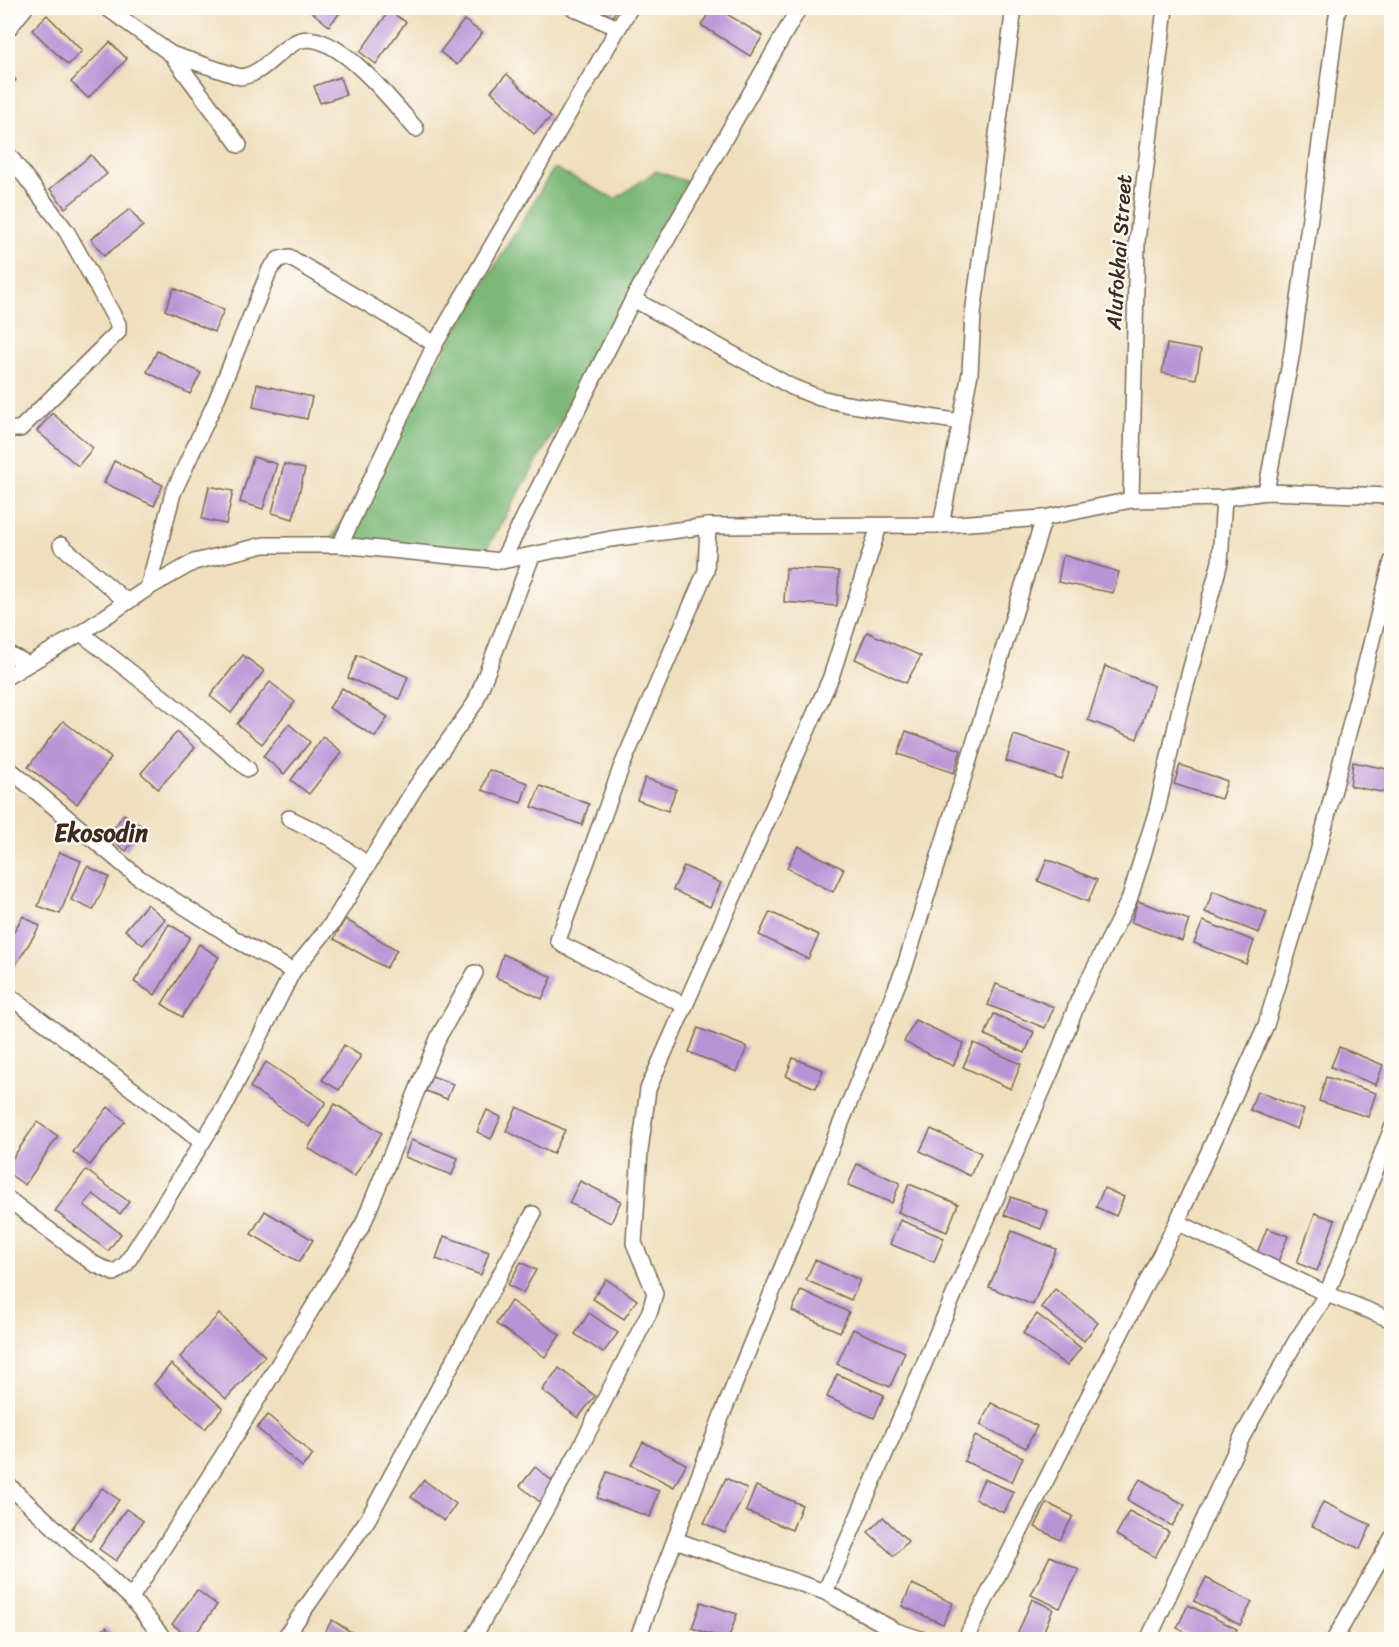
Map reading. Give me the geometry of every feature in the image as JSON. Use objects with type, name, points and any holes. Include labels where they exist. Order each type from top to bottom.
[{"type":"street","points":[[8,29],[25,8]]},
{"type":"street","points":[[107,8],[171,54],[240,77],[251,76],[296,41],[313,40],[336,48],[375,81],[416,129]]},
{"type":"street","points":[[573,8],[618,28]]},
{"type":"street","points":[[340,545],[435,344],[630,8]]},
{"type":"street","points":[[502,561],[633,298],[799,8]]},
{"type":"street","points":[[941,525],[970,373],[973,314],[1014,8]]},
{"type":"street","name":"Alufokhai Street","points":[[1131,500],[1137,241],[1165,8]]},
{"type":"street","points":[[1266,492],[1292,352],[1338,8]]},
{"type":"street","points":[[171,54],[239,146]]},
{"type":"street","points":[[8,154],[67,232],[118,324],[115,336],[20,429],[8,429]]},
{"type":"street","points":[[148,588],[173,493],[216,401],[270,269],[279,260],[289,257],[435,344]]},
{"type":"street","points":[[633,298],[792,387],[820,398],[961,422]]},
{"type":"street","points":[[8,676],[81,633],[148,588],[194,562],[264,545],[340,545],[502,561],[611,539],[708,526],[941,525],[1044,518],[1131,500],[1224,498],[1266,492],[1392,496]]},
{"type":"street","points":[[825,1592],[1055,1062],[1079,999],[1129,900],[1157,810],[1181,704],[1220,562],[1224,498]]},
{"type":"street","points":[[637,1640],[722,1415],[905,966],[1044,518]]},
{"type":"street","points":[[684,1005],[563,945],[558,940],[621,768],[706,571],[708,526]]},
{"type":"street","points":[[472,1640],[579,1450],[650,1311],[656,1293],[634,1243],[640,1151],[648,1089],[831,677],[879,526]]},
{"type":"street","points":[[61,545],[128,602]]},
{"type":"street","points":[[8,1199],[94,1264],[114,1273],[126,1264],[225,1106],[293,971],[333,922],[415,788],[475,703],[532,556]]},
{"type":"street","points":[[965,1640],[1177,1222],[1266,1024],[1318,852],[1392,561]]},
{"type":"street","points":[[81,633],[180,711],[248,769]]},
{"type":"street","points":[[8,654],[27,663]]},
{"type":"street","points":[[8,768],[138,877],[240,942],[293,971]]},
{"type":"street","points":[[289,818],[330,838],[367,864]]},
{"type":"street","points":[[131,1598],[234,1438],[363,1224],[439,1036],[475,973]]},
{"type":"street","points":[[8,996],[202,1142]]},
{"type":"street","points":[[1148,1640],[1242,1437],[1296,1341],[1327,1294],[1392,1128]]},
{"type":"street","points":[[283,1640],[368,1520],[533,1214]]},
{"type":"street","points":[[1177,1222],[1327,1294],[1392,1320]]},
{"type":"street","points":[[8,1485],[131,1598],[165,1640]]},
{"type":"street","points":[[1334,1640],[1392,1538]]},
{"type":"street","points":[[675,1540],[825,1592],[895,1635],[924,1640]]},
{"type":"green space","points":[[554,168],[615,199],[656,171],[696,185],[486,550],[327,546]]},
{"type":"building","points":[[307,8],[344,8],[329,26]]},
{"type":"building","points":[[585,8],[618,8],[608,23]]},
{"type":"building","points":[[712,8],[717,8],[763,36],[750,56],[701,25]]},
{"type":"building","points":[[389,11],[406,22],[376,64],[360,52]]},
{"type":"building","points":[[47,15],[82,51],[68,65],[32,30]]},
{"type":"building","points":[[464,20],[482,33],[457,65],[440,52]]},
{"type":"building","points":[[110,42],[127,59],[88,98],[71,82]]},
{"type":"building","points":[[8,72],[16,80],[8,89]]},
{"type":"building","points":[[507,74],[551,117],[534,134],[491,91]]},
{"type":"building","points":[[340,77],[346,95],[320,103],[314,86]]},
{"type":"building","points":[[91,155],[107,174],[65,208],[50,189]]},
{"type":"building","points":[[130,209],[143,226],[104,256],[91,239]]},
{"type":"building","points":[[174,288],[224,310],[214,332],[165,310]]},
{"type":"building","points":[[1167,344],[1201,350],[1196,379],[1162,373]]},
{"type":"building","points":[[157,351],[201,373],[190,394],[147,372]]},
{"type":"building","points":[[257,384],[312,397],[307,419],[253,407]]},
{"type":"building","points":[[52,413],[93,448],[78,466],[37,431]]},
{"type":"building","points":[[253,457],[277,464],[263,509],[240,502]]},
{"type":"building","points":[[114,461],[163,485],[154,506],[104,483]]},
{"type":"building","points":[[284,464],[305,469],[293,519],[272,513]]},
{"type":"building","points":[[209,486],[233,491],[226,524],[202,519]]},
{"type":"building","points":[[1063,555],[1119,572],[1113,593],[1058,582]]},
{"type":"building","points":[[786,568],[839,571],[837,606],[784,602]]},
{"type":"building","points":[[1392,596],[1392,622],[1384,620]]},
{"type":"building","points":[[867,632],[921,656],[906,683],[855,659]]},
{"type":"building","points":[[243,655],[264,671],[231,713],[210,696]]},
{"type":"building","points":[[357,655],[408,677],[399,699],[348,678]]},
{"type":"building","points":[[1105,666],[1154,686],[1137,739],[1088,720]]},
{"type":"building","points":[[270,682],[295,702],[262,744],[237,724]]},
{"type":"building","points":[[342,688],[388,717],[375,737],[329,708]]},
{"type":"building","points":[[63,721],[111,758],[77,804],[28,767]]},
{"type":"building","points":[[289,724],[310,742],[284,774],[263,756]]},
{"type":"building","points":[[906,731],[961,750],[954,773],[898,754]]},
{"type":"building","points":[[177,732],[195,748],[158,789],[141,773]]},
{"type":"building","points":[[1014,735],[1069,753],[1061,779],[1006,761]]},
{"type":"building","points":[[323,737],[342,752],[309,794],[291,780]]},
{"type":"building","points":[[1353,762],[1392,770],[1392,794],[1350,786]]},
{"type":"building","points":[[1180,765],[1227,781],[1221,799],[1174,784]]},
{"type":"building","points":[[489,770],[528,783],[521,803],[482,790]]},
{"type":"building","points":[[645,778],[676,789],[668,811],[637,800]]},
{"type":"building","points":[[540,786],[589,804],[582,825],[532,807]]},
{"type":"building","points":[[124,814],[143,827],[126,851],[107,837]]},
{"type":"building","points":[[798,846],[844,869],[833,892],[787,868]]},
{"type":"building","points":[[59,852],[81,861],[60,914],[38,906]]},
{"type":"building","points":[[1047,859],[1097,880],[1088,902],[1038,881]]},
{"type":"building","points":[[87,866],[109,877],[93,910],[71,900]]},
{"type":"building","points":[[684,866],[721,883],[710,907],[673,890]]},
{"type":"building","points":[[1213,891],[1267,912],[1259,933],[1205,912]]},
{"type":"building","points":[[1138,901],[1189,920],[1182,941],[1131,922]]},
{"type":"building","points":[[147,904],[165,919],[143,945],[125,930]]},
{"type":"building","points":[[770,912],[819,935],[808,959],[759,935]]},
{"type":"building","points":[[23,916],[40,926],[12,971],[8,968],[8,941]]},
{"type":"building","points":[[345,919],[397,950],[386,968],[334,939]]},
{"type":"building","points":[[1203,921],[1254,941],[1246,964],[1194,943]]},
{"type":"building","points":[[169,924],[190,937],[155,995],[134,982]]},
{"type":"building","points":[[199,944],[219,957],[182,1017],[162,1004]]},
{"type":"building","points":[[503,954],[552,977],[542,999],[496,977]]},
{"type":"building","points":[[996,984],[1054,1007],[1045,1028],[988,1005]]},
{"type":"building","points":[[994,1014],[1034,1032],[1025,1053],[985,1035]]},
{"type":"building","points":[[915,1020],[964,1043],[953,1066],[904,1042]]},
{"type":"building","points":[[698,1028],[747,1047],[737,1072],[689,1052]]},
{"type":"building","points":[[974,1043],[1021,1064],[1011,1089],[963,1067]]},
{"type":"building","points":[[344,1045],[361,1056],[339,1090],[322,1080]]},
{"type":"building","points":[[1339,1047],[1383,1065],[1376,1085],[1331,1067]]},
{"type":"building","points":[[793,1058],[823,1070],[816,1088],[786,1076]]},
{"type":"building","points":[[266,1062],[326,1102],[309,1127],[250,1087]]},
{"type":"building","points":[[432,1076],[453,1084],[447,1099],[426,1091]]},
{"type":"building","points":[[1326,1077],[1376,1093],[1368,1117],[1319,1101]]},
{"type":"building","points":[[1257,1091],[1304,1110],[1297,1129],[1250,1110]]},
{"type":"building","points":[[335,1104],[382,1133],[354,1177],[308,1148]]},
{"type":"building","points":[[108,1107],[125,1121],[90,1165],[73,1152]]},
{"type":"building","points":[[517,1107],[565,1130],[553,1154],[506,1131]]},
{"type":"building","points":[[487,1110],[501,1117],[491,1139],[477,1132]]},
{"type":"building","points":[[37,1122],[58,1136],[25,1185],[8,1173],[8,1165]]},
{"type":"building","points":[[931,1129],[981,1153],[970,1176],[920,1151]]},
{"type":"building","points":[[411,1140],[458,1158],[452,1175],[405,1157]]},
{"type":"building","points":[[857,1164],[900,1183],[892,1203],[848,1185]]},
{"type":"building","points":[[86,1170],[129,1202],[120,1214],[93,1194],[84,1205],[121,1234],[108,1251],[55,1211]]},
{"type":"building","points":[[580,1181],[621,1201],[611,1223],[569,1203]]},
{"type":"building","points":[[909,1184],[958,1204],[947,1232],[898,1212]]},
{"type":"building","points":[[1104,1188],[1124,1197],[1116,1216],[1096,1207]]},
{"type":"building","points":[[1011,1197],[1048,1211],[1041,1229],[1004,1215]]},
{"type":"building","points":[[265,1211],[313,1240],[299,1262],[251,1234]]},
{"type":"building","points":[[1315,1213],[1335,1220],[1317,1271],[1297,1263]]},
{"type":"building","points":[[900,1220],[944,1238],[934,1262],[890,1244]]},
{"type":"building","points":[[1267,1228],[1288,1236],[1277,1264],[1256,1256]]},
{"type":"building","points":[[1012,1231],[1056,1249],[1033,1305],[989,1287]]},
{"type":"building","points":[[444,1236],[489,1252],[481,1275],[436,1259]]},
{"type":"building","points":[[815,1260],[860,1280],[851,1300],[806,1280]]},
{"type":"building","points":[[521,1262],[536,1270],[523,1293],[508,1285]]},
{"type":"building","points":[[606,1279],[637,1300],[624,1319],[593,1299]]},
{"type":"building","points":[[1055,1289],[1098,1323],[1084,1341],[1041,1307]]},
{"type":"building","points":[[801,1290],[849,1312],[840,1332],[792,1311]]},
{"type":"building","points":[[511,1301],[560,1335],[545,1357],[496,1324]]},
{"type":"building","points":[[589,1313],[618,1333],[603,1353],[575,1334]]},
{"type":"building","points":[[219,1314],[265,1356],[226,1399],[180,1357]]},
{"type":"building","points":[[1037,1314],[1081,1348],[1067,1366],[1023,1333]]},
{"type":"building","points":[[853,1329],[905,1352],[890,1387],[837,1364]]},
{"type":"building","points":[[171,1364],[223,1408],[205,1429],[154,1384]]},
{"type":"building","points":[[559,1368],[595,1396],[578,1418],[542,1390]]},
{"type":"building","points":[[837,1374],[884,1395],[874,1418],[827,1397]]},
{"type":"building","points":[[991,1403],[1037,1426],[1026,1448],[980,1425]]},
{"type":"building","points":[[268,1415],[313,1455],[302,1467],[257,1428]]},
{"type":"building","points":[[975,1436],[1023,1457],[1012,1482],[964,1461]]},
{"type":"building","points":[[643,1442],[686,1464],[674,1487],[631,1465]]},
{"type":"building","points":[[535,1467],[555,1483],[540,1502],[520,1486]]},
{"type":"building","points":[[607,1472],[659,1491],[650,1517],[597,1498]]},
{"type":"building","points":[[726,1478],[747,1489],[725,1533],[704,1523]]},
{"type":"building","points":[[984,1479],[1014,1492],[1004,1513],[975,1499]]},
{"type":"building","points":[[1140,1479],[1185,1505],[1172,1526],[1127,1500]]},
{"type":"building","points":[[424,1480],[456,1504],[444,1521],[411,1497]]},
{"type":"building","points":[[756,1486],[802,1505],[792,1530],[746,1511]]},
{"type":"building","points":[[102,1488],[119,1500],[90,1541],[72,1528]]},
{"type":"building","points":[[1323,1502],[1371,1525],[1360,1549],[1312,1526]]},
{"type":"building","points":[[1047,1503],[1073,1516],[1060,1540],[1035,1527]]},
{"type":"building","points":[[126,1509],[143,1521],[116,1561],[99,1549]]},
{"type":"building","points":[[1129,1511],[1169,1532],[1155,1557],[1116,1535]]},
{"type":"building","points":[[883,1517],[908,1541],[894,1556],[868,1532]]},
{"type":"building","points":[[1050,1556],[1079,1570],[1060,1608],[1031,1595]]},
{"type":"building","points":[[1206,1578],[1252,1602],[1240,1625],[1194,1601]]},
{"type":"building","points":[[912,1584],[953,1603],[943,1624],[902,1606]]},
{"type":"building","points":[[197,1590],[217,1605],[192,1639],[172,1624]]},
{"type":"building","points":[[1032,1599],[1053,1609],[1040,1640],[1015,1640]]},
{"type":"building","points":[[701,1602],[737,1614],[728,1640],[692,1628]]},
{"type":"building","points":[[1188,1605],[1237,1629],[1232,1640],[1200,1640],[1177,1628]]},
{"type":"building","points":[[332,1620],[364,1640],[320,1640]]},
{"type":"building","points":[[106,1627],[118,1640],[93,1640]]},
{"type":"district","name":"Ekosodin","points":[[101,833]]}]
